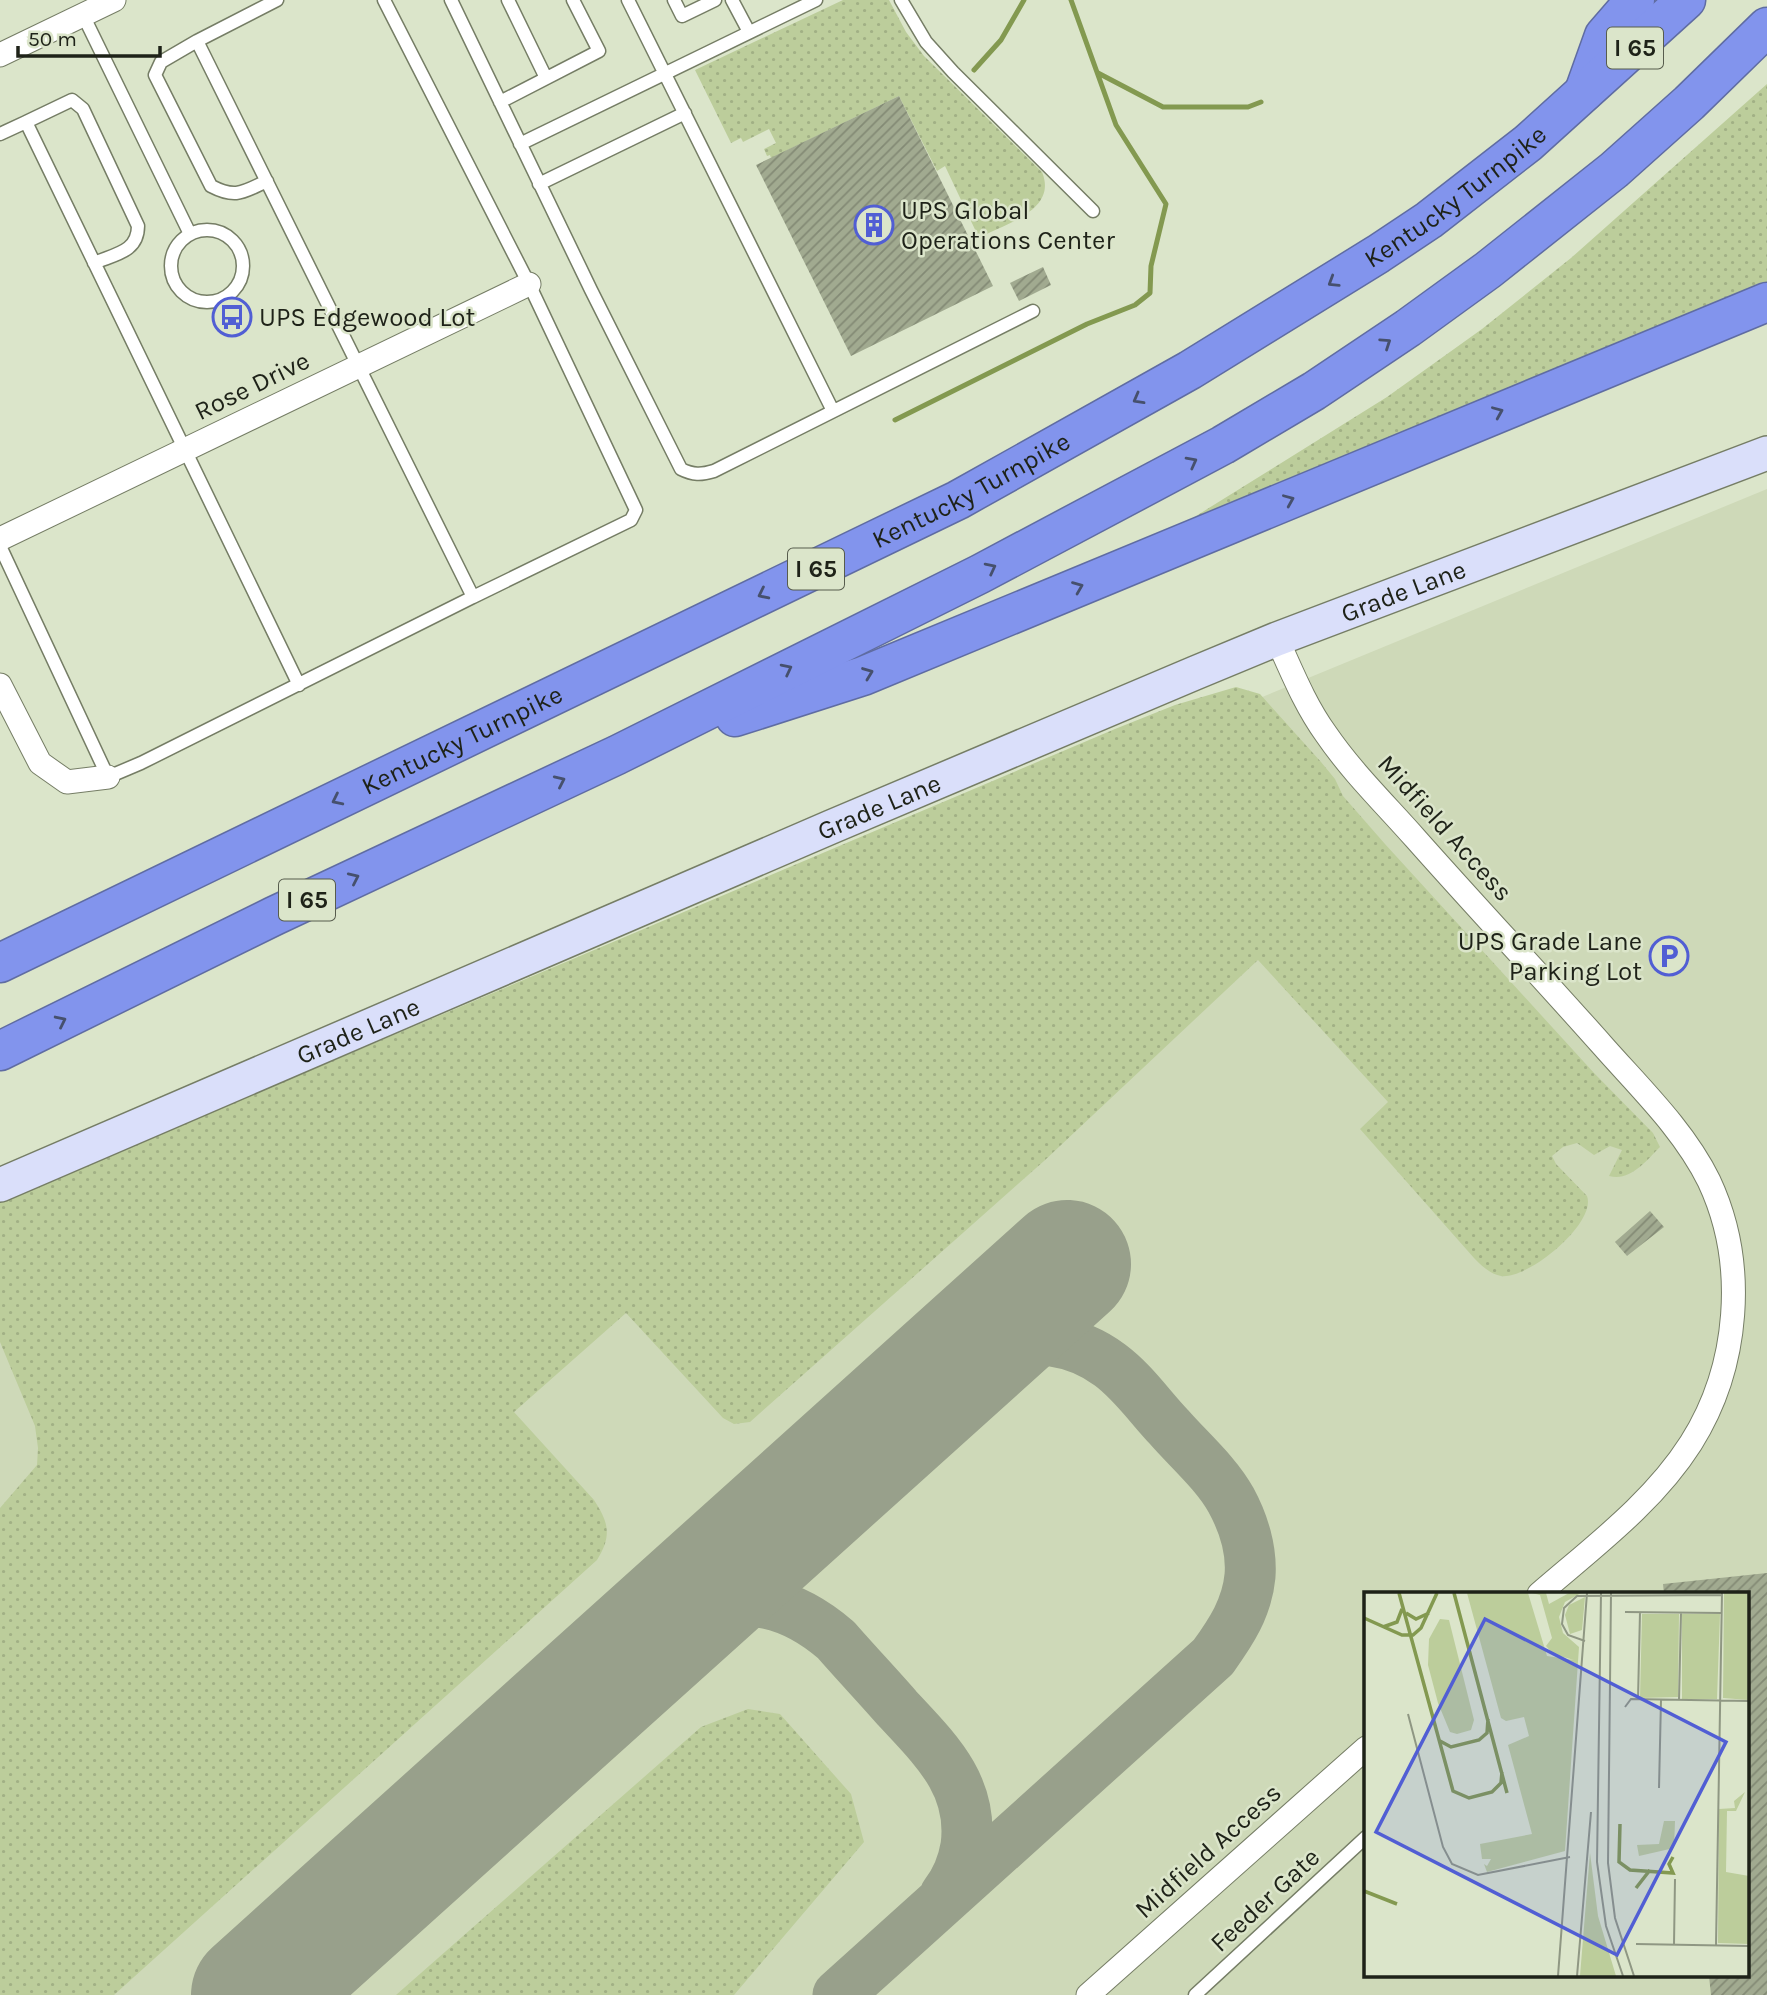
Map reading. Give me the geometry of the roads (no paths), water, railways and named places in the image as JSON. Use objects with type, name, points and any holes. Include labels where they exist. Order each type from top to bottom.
[{"type":"highway","points":[[1584,94],[1604,36],[1635,0]]},
{"type":"highway","name":"Kentucky Turnpike","points":[[0,963],[958,500],[1189,370],[1429,220],[1528,143],[1686,0]]},
{"type":"highway","name":"I 65","points":[[0,1051],[274,916],[617,755],[1079,523],[1223,445],[1314,391],[1488,270],[1614,170],[1689,103],[1767,27]]},
{"type":"highway","points":[[617,755],[863,676],[1767,302]]},
{"type":"main road","name":"Grade Lane","points":[[0,1185],[818,832],[1277,639],[1767,453]]},
{"type":"street","points":[[0,55],[114,0]]},
{"type":"street","name":"Rose Drive","points":[[0,538],[529,284]]},
{"type":"street","name":"Midfield Access","points":[[1277,639],[1326,735],[1361,778],[1669,1121],[1709,1181],[1721,1211],[1730,1250],[1734,1285],[1729,1348],[1718,1392],[1707,1415],[1670,1472],[1637,1507],[1541,1592]]},
{"type":"street","points":[[0,685],[8,722],[40,763],[67,782],[108,777]]},
{"type":"street","name":"Midfield Access","points":[[1088,1995],[1364,1750]]},
{"type":"lane","points":[[267,181],[237,195],[211,186],[155,75],[161,62],[277,0]]},
{"type":"lane","points":[[0,546],[108,777],[631,520],[636,510],[529,284],[384,0]]},
{"type":"lane","points":[[451,0],[681,469],[690,474],[714,471],[1033,311]]},
{"type":"lane","points":[[508,0],[546,78]]},
{"type":"lane","points":[[500,102],[599,51],[573,0]]},
{"type":"lane","points":[[628,0],[833,411]]},
{"type":"lane","points":[[674,0],[682,16],[715,0]]},
{"type":"lane","points":[[732,0],[748,32]]},
{"type":"lane","points":[[520,144],[816,0]]},
{"type":"lane","points":[[901,0],[926,42],[953,72],[1093,211]]},
{"type":"lane","points":[[83,15],[190,234]]},
{"type":"lane","points":[[197,41],[473,597]]},
{"type":"lane","points":[[0,134],[72,100],[83,109],[138,226],[138,236],[131,247],[94,263]]},
{"type":"lane","points":[[539,184],[685,113]]},
{"type":"lane","points":[[26,122],[299,685]]},
{"type":"lane","points":[[214,231],[234,243],[243,266],[235,289],[226,297],[215,302],[193,300],[176,284],[171,262],[174,251],[190,234],[214,231]]},
{"type":"lane","name":"Feeder Gate","points":[[1195,1995],[1364,1840]]},
{"type":"waterway","points":[[974,70],[1001,40],[1024,0]]},
{"type":"waterway","points":[[895,420],[1087,324],[1135,305],[1150,293],[1151,266],[1166,204],[1116,125],[1071,0]]},
{"type":"waterway","points":[[1098,73],[1163,107],[1248,107],[1261,102]]},
{"type":"place","name":"UPS Global Operations Center","points":[[874,225]]},
{"type":"place","name":"UPS Edgewood Lot","points":[[232,317]]},
{"type":"place","name":"UPS Grade Lane Parking Lot","points":[[1669,956]]}]
